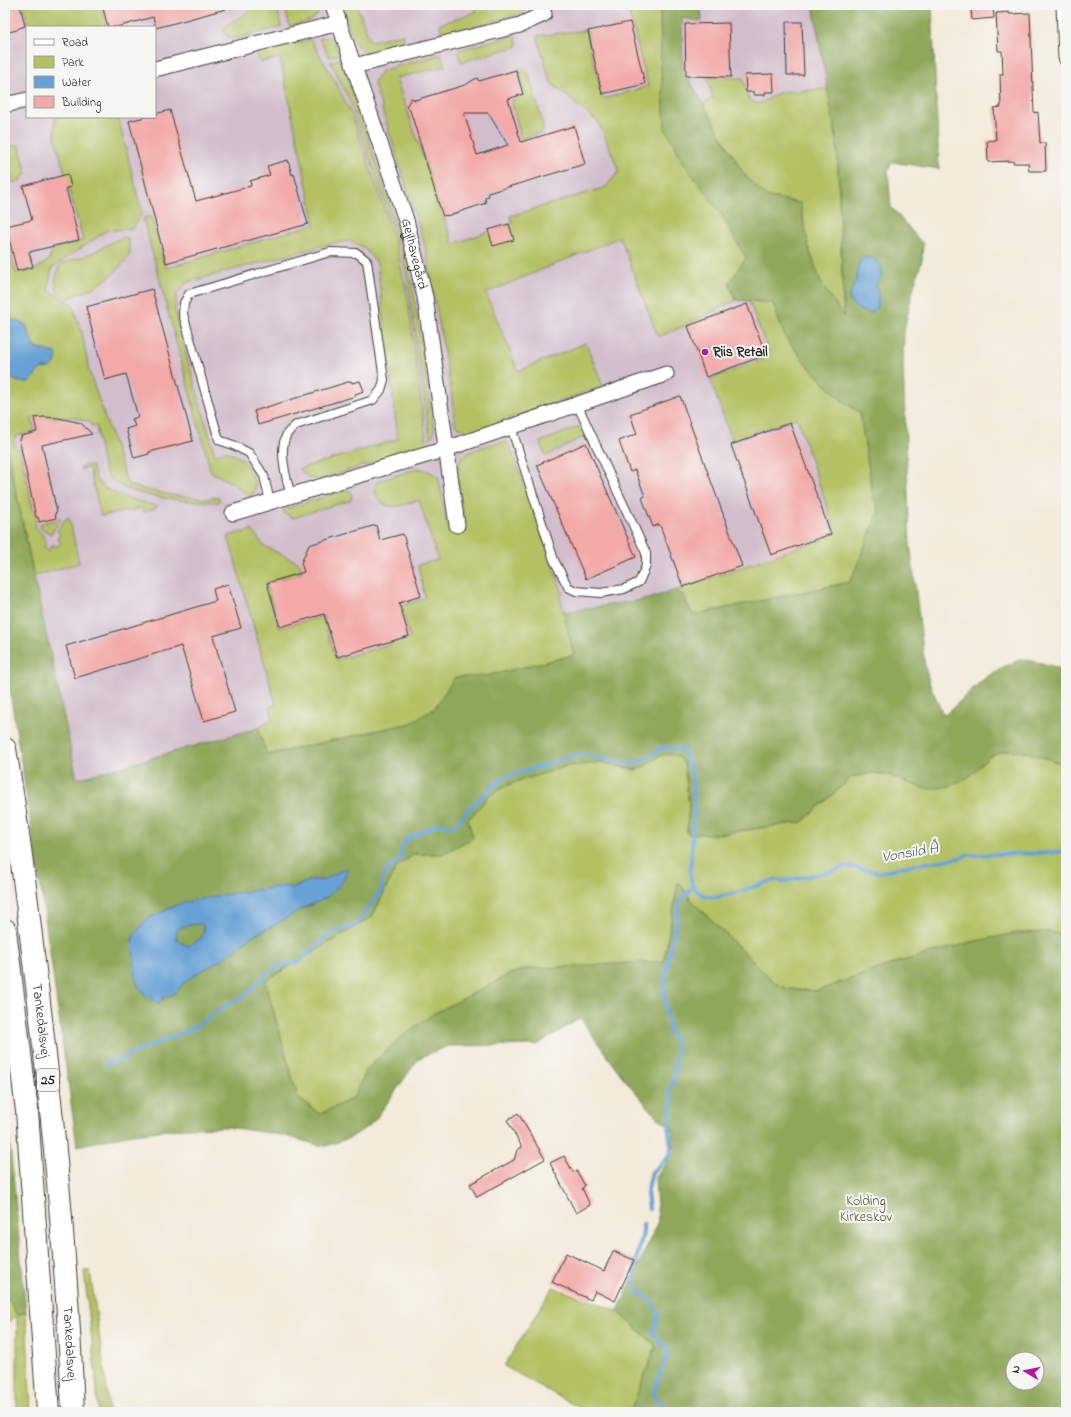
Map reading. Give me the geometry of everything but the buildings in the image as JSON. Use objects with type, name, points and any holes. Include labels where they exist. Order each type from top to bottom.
[{"type":"highway","name":"Tankedalsvej","points":[[5,749],[24,875],[47,1064],[58,1179],[73,1412]]},
{"type":"highway","name":"Tankedalsvej","points":[[5,930],[27,1111],[48,1412]]},
{"type":"street","name":"Gejlhavegård","points":[[333,5],[406,220],[425,297],[457,525]]},
{"type":"street","points":[[1064,5],[1066,58]]},
{"type":"street","points":[[354,66],[520,25],[543,10]]},
{"type":"street","points":[[156,69],[339,23]]},
{"type":"street","points":[[9,104],[26,100]]},
{"type":"street","points":[[233,513],[446,449],[666,374]]},
{"type":"lane","points":[[270,502],[264,476],[249,453],[219,440],[183,314],[184,303],[189,294],[330,252],[357,254],[367,261],[384,380],[381,390],[373,400],[296,425],[288,433],[284,443],[284,473],[291,495]]},
{"type":"lane","points":[[511,427],[554,560],[568,586],[576,591],[601,593],[624,589],[639,582],[646,566],[646,553],[577,404]]},
{"type":"shaded area","points":[[5,5],[813,5],[837,143],[873,496],[850,582],[676,590],[648,599],[564,612],[434,709],[257,728],[77,779],[5,440]]},
{"type":"green space","points":[[23,5],[101,5],[107,26],[29,26]]},
{"type":"green space","points":[[255,5],[277,5],[281,27],[238,38],[228,37],[224,32],[224,27],[244,15]]},
{"type":"green space","points":[[285,5],[321,5],[317,15],[309,21],[289,26]]},
{"type":"green space","points":[[342,5],[357,5],[370,41],[403,34],[403,45],[373,54],[364,52],[351,34]]},
{"type":"green space","points":[[475,5],[527,5],[526,10],[521,14],[446,34],[441,32],[440,24],[476,12]]},
{"type":"green space","points":[[637,5],[660,5],[661,69],[721,214],[746,258],[729,283],[736,300],[684,326],[658,337],[620,237],[486,293],[518,371],[586,343],[603,386],[469,433],[455,425],[450,385],[425,246],[374,83],[376,78],[383,70],[441,54],[445,66],[396,78],[453,244],[513,223],[510,216],[606,187],[619,171],[599,123],[551,83],[537,36],[586,30],[603,99],[648,86],[628,8]]},
{"type":"green space","name":"Kolding Kirkeskov","points":[[660,5],[701,5],[702,21],[682,18],[683,75],[689,79],[743,173],[766,196],[800,203],[809,249],[821,283],[844,317],[837,143],[813,5],[932,5],[939,169],[892,162],[888,171],[891,207],[923,244],[922,260],[912,293],[904,331],[903,366],[910,543],[925,667],[929,682],[942,712],[945,715],[975,686],[991,674],[1000,668],[1017,661],[1026,660],[1038,662],[1066,671],[1066,765],[1030,753],[1011,750],[997,753],[989,757],[966,779],[950,786],[932,789],[922,788],[888,775],[873,773],[853,776],[802,822],[718,834],[687,834],[689,805],[684,764],[680,758],[674,755],[657,757],[646,766],[636,770],[603,763],[567,766],[507,785],[489,796],[468,820],[473,838],[442,854],[414,854],[396,868],[372,917],[265,981],[298,1098],[320,1114],[353,1098],[368,1068],[396,1041],[433,1014],[512,973],[525,969],[664,961],[678,882],[693,902],[771,979],[780,986],[789,989],[816,991],[898,962],[976,941],[1016,933],[1046,932],[1066,934],[1066,1412],[630,1412],[656,1346],[618,1311],[658,1221],[655,1179],[674,1151],[672,1128],[657,1117],[622,1076],[580,1018],[537,1045],[448,1046],[419,1058],[375,1120],[350,1138],[326,1146],[282,1135],[227,1127],[188,1128],[132,1134],[77,1146],[40,882],[5,659],[5,440],[77,779],[258,728],[267,755],[411,723],[434,709],[455,677],[486,676],[574,655],[563,612],[648,599],[676,590],[683,595],[693,615],[850,582],[879,511],[873,496],[860,413],[842,401],[809,367],[785,337],[773,303],[736,300],[729,283],[746,258],[721,214],[685,165],[665,128],[661,69]]},
{"type":"green space","points":[[515,35],[518,46],[461,62],[458,50]]},
{"type":"green space","points":[[332,37],[340,54],[329,57],[319,38]]},
{"type":"green space","points":[[311,40],[335,81],[352,115],[395,240],[408,299],[427,445],[322,479],[314,479],[309,477],[299,469],[398,439],[377,263],[364,248],[350,241],[329,244],[188,282],[177,293],[175,309],[186,354],[215,455],[226,451],[242,459],[251,471],[256,488],[252,496],[249,496],[235,485],[211,472],[143,218],[151,217],[166,268],[315,224],[280,58],[259,62],[257,50]]},
{"type":"green space","points":[[341,58],[404,246],[413,289],[434,427],[433,435],[430,439],[408,283],[400,245],[350,101],[331,62]]},
{"type":"green space","points":[[523,68],[527,69],[543,124],[543,132],[516,140],[514,135],[520,133],[511,100],[525,94],[518,70]]},
{"type":"green space","points":[[707,77],[743,78],[748,98],[754,103],[761,103],[780,92],[828,89],[837,143],[844,318],[821,283],[809,249],[800,203],[766,196],[743,173],[703,104],[713,98]]},
{"type":"green space","points":[[55,118],[118,118],[142,213],[133,228],[106,231],[52,268],[48,290],[72,304],[82,332],[89,371],[128,485],[171,495],[208,499],[214,497],[219,498],[219,502],[192,501],[158,497],[125,488],[114,481],[106,473],[101,456],[96,425],[91,426],[90,422],[73,417],[32,418],[35,431],[16,436],[14,441],[16,450],[20,449],[36,522],[35,527],[43,535],[43,538],[47,542],[44,547],[49,550],[53,544],[57,547],[61,542],[57,539],[60,534],[57,531],[65,519],[69,517],[79,563],[34,576],[5,440],[5,252],[10,251],[16,273],[36,269],[49,260],[52,250],[83,240],[55,137]]},
{"type":"green space","points":[[19,145],[27,174],[21,177],[21,180],[13,183],[8,154],[5,155],[5,147]]},
{"type":"green space","points":[[123,237],[128,239],[130,253],[126,260],[106,280],[91,289],[67,298],[57,291],[55,281],[59,266],[87,255]]},
{"type":"green space","points":[[749,301],[773,303],[785,337],[809,367],[842,401],[860,413],[873,496],[879,511],[850,582],[693,615],[683,595],[676,590],[836,534],[797,418],[732,440],[710,379],[770,356]]},
{"type":"green space","points":[[583,425],[585,436],[546,456],[540,442]]},
{"type":"green space","points":[[506,442],[510,446],[563,594],[560,596],[574,655],[486,676],[455,677],[434,709],[411,723],[266,755],[258,728],[273,720],[270,706],[276,705],[228,536],[252,530],[264,546],[299,563],[302,572],[266,583],[279,628],[323,616],[336,660],[410,638],[401,606],[425,598],[418,565],[438,560],[419,500],[396,506],[386,505],[381,502],[375,492],[377,483],[378,481],[419,468],[431,472],[439,478],[447,526],[464,524],[458,483],[459,462],[466,454],[473,451]]},
{"type":"green space","points":[[88,465],[92,467],[96,479],[101,485],[116,494],[158,506],[154,509],[143,512],[142,508],[101,516],[89,468],[80,469],[83,466]]},
{"type":"green space","points":[[345,490],[350,491],[352,496],[351,500],[293,518],[282,512],[286,509]]},
{"type":"green space","points":[[61,518],[51,534],[40,528],[40,524]]},
{"type":"green space","points":[[1011,750],[1030,753],[1066,765],[1066,934],[1046,932],[976,941],[898,962],[816,991],[789,989],[780,986],[771,979],[693,902],[679,882],[664,961],[525,969],[512,973],[489,986],[368,1068],[353,1098],[320,1114],[298,1098],[265,981],[372,917],[396,868],[414,854],[442,854],[464,823],[477,808],[490,795],[500,789],[528,777],[561,768],[591,763],[603,763],[636,770],[646,766],[657,757],[672,755],[680,758],[684,764],[689,805],[687,833],[718,834],[802,822],[852,777],[873,773],[888,775],[922,788],[996,753]]},
{"type":"green space","points":[[5,1091],[26,1312],[17,1315],[5,1293]]},
{"type":"green space","points":[[84,1271],[90,1271],[109,1412],[98,1412],[96,1378]]},
{"type":"green space","points":[[553,1287],[618,1311],[656,1346],[630,1412],[587,1412],[504,1366]]},
{"type":"green space","points":[[5,1293],[17,1315],[26,1312],[31,1412],[17,1412],[17,1316],[5,1325]]},
{"type":"water","points":[[863,257],[877,261],[882,270],[882,274],[876,286],[878,303],[877,307],[872,313],[858,309],[849,298],[857,276],[859,262]]},
{"type":"water","points":[[15,320],[26,325],[34,347],[56,353],[54,365],[51,368],[41,369],[29,382],[15,380],[5,375],[5,322]]},
{"type":"water","points":[[345,868],[348,870],[340,885],[326,898],[298,911],[273,926],[252,936],[223,959],[196,974],[183,984],[175,993],[170,996],[165,996],[159,1003],[146,995],[138,986],[132,940],[143,923],[149,918],[181,903],[215,896],[284,886],[294,888],[310,880],[324,880]],"holes":[[[201,924],[204,932],[200,939],[188,946],[178,941],[177,931],[179,928],[187,925]]]},
{"type":"waterway","name":"Vonsild Å","points":[[106,1064],[123,1059],[137,1051],[190,1030],[229,1004],[243,997],[263,977],[275,968],[299,962],[326,937],[339,930],[356,925],[381,891],[384,875],[401,858],[401,848],[407,839],[438,824],[453,826],[493,786],[507,776],[580,754],[631,764],[644,760],[658,750],[664,748],[683,750],[692,771],[694,811],[690,875],[695,888],[703,895],[713,897],[726,896],[776,880],[785,881],[837,870],[844,866],[880,872],[905,866],[959,858],[967,855],[1049,853],[1066,851]]},
{"type":"waterway","points":[[649,1209],[647,1192],[652,1173],[670,1154],[671,1147],[669,1131],[672,1100],[669,1090],[673,1083],[677,1046],[669,1029],[664,993],[666,973],[680,901],[693,887]]},
{"type":"waterway","points":[[643,1224],[643,1232],[636,1263],[634,1282],[638,1291],[651,1301],[657,1310],[658,1318],[653,1334],[664,1345],[668,1353],[654,1391],[654,1395],[657,1401],[673,1412]]},
{"type":"place","name":"Riis Retail","points":[[705,352]]}]
